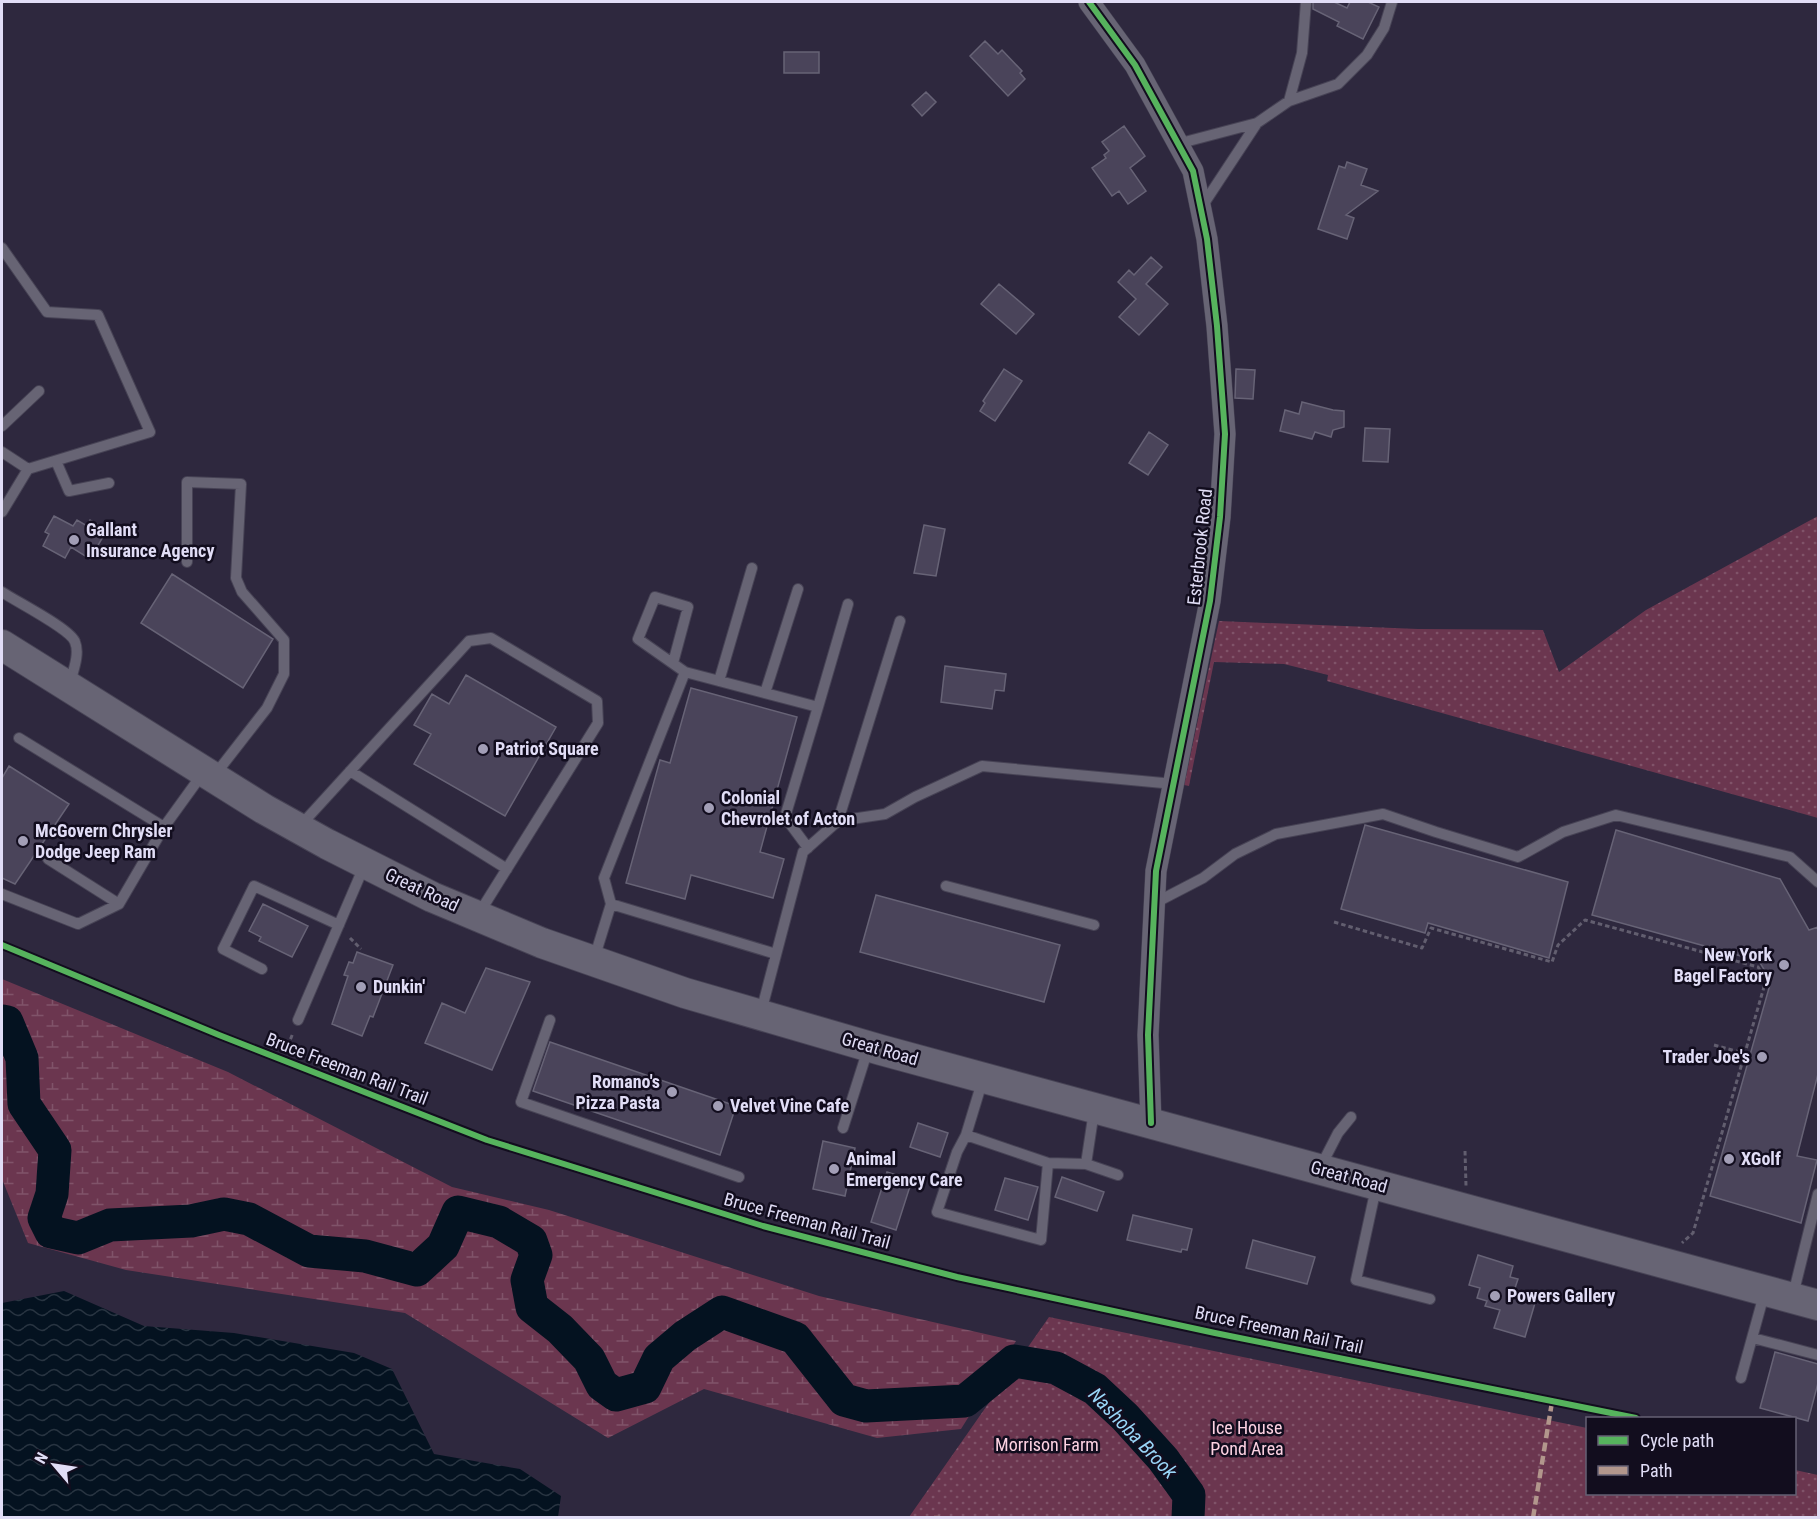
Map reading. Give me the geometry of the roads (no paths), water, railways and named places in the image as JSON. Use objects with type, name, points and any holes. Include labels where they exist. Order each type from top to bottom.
[{"type":"main road","name":"Great Road","points":[[2,645],[208,775],[298,828],[432,897],[542,943],[685,993],[869,1046],[1792,1298]]},
{"type":"street","name":"Esterbrook Road","points":[[1089,2],[1135,65],[1193,171],[1207,239],[1217,326],[1225,434],[1220,517],[1210,601],[1156,871],[1148,1035],[1151,1123]]},
{"type":"lane","points":[[1289,101],[1302,53],[1306,2]]},
{"type":"lane","points":[[1178,144],[1257,123],[1289,101],[1338,84],[1367,55],[1384,27],[1392,2]]},
{"type":"lane","points":[[1201,209],[1257,123]]},
{"type":"lane","points":[[2,248],[47,312],[98,315],[150,432],[28,469],[2,512]]},
{"type":"lane","points":[[2,426],[39,392]]},
{"type":"lane","points":[[2,452],[28,469]]},
{"type":"lane","points":[[56,461],[69,491],[109,483]]},
{"type":"lane","points":[[2,894],[78,924],[119,904],[164,827],[267,708],[284,674],[284,640],[242,592],[237,578],[241,484],[187,482],[187,562]]},
{"type":"lane","points":[[718,681],[752,568]]},
{"type":"lane","points":[[765,693],[798,590]]},
{"type":"lane","points":[[2,592],[64,630],[75,640],[77,653],[69,688]]},
{"type":"lane","points":[[673,663],[688,608],[655,597],[638,639],[685,672],[818,707]]},
{"type":"lane","points":[[808,848],[785,817],[848,604]]},
{"type":"lane","points":[[760,1014],[803,852],[838,821],[900,621]]},
{"type":"lane","points":[[298,828],[469,641],[491,638],[597,701],[598,723],[477,916]]},
{"type":"lane","points":[[593,961],[611,904],[604,878],[685,672]]},
{"type":"lane","points":[[19,738],[164,827]]},
{"type":"lane","points":[[838,821],[885,814],[915,797],[982,766],[1174,784]]},
{"type":"lane","points":[[351,771],[507,869]]},
{"type":"lane","points":[[1153,904],[1203,878],[1234,854],[1276,834],[1383,814],[1518,856],[1563,832],[1616,815],[1790,857],[1818,882]]},
{"type":"lane","points":[[48,859],[119,904]]},
{"type":"lane","points":[[298,1020],[365,863]]},
{"type":"lane","points":[[262,969],[223,949],[254,886],[339,925]]},
{"type":"lane","points":[[946,886],[1094,925]]},
{"type":"lane","points":[[611,904],[776,954]]},
{"type":"lane","points":[[550,1020],[521,1102],[739,1177]]},
{"type":"lane","points":[[843,1128],[869,1046]]},
{"type":"lane","points":[[983,1078],[966,1135],[957,1152],[937,1212],[1041,1240],[1048,1162]]},
{"type":"lane","points":[[1086,1164],[1095,1108]]},
{"type":"lane","points":[[1319,1169],[1338,1133],[1351,1117]]},
{"type":"lane","points":[[966,1135],[1048,1162],[1086,1164],[1118,1175]]},
{"type":"lane","points":[[1376,1184],[1356,1280],[1430,1299]]},
{"type":"lane","points":[[1741,1378],[1753,1338],[1792,1298],[1818,1194]]},
{"type":"lane","points":[[1753,1338],[1818,1355]]},
{"type":"water","points":[[64,1291],[144,1326],[234,1333],[354,1353],[392,1369],[434,1454],[520,1469],[561,1496],[558,1517],[2,1517],[2,1303]]},
{"type":"waterway","name":"Nashoba Brook","points":[[2,1021],[7,1022],[22,1058],[24,1104],[55,1150],[52,1194],[44,1218],[51,1232],[78,1238],[110,1225],[191,1221],[224,1214],[249,1219],[309,1251],[365,1256],[417,1270],[443,1246],[458,1212],[499,1222],[531,1241],[536,1255],[527,1280],[532,1307],[560,1329],[589,1359],[602,1385],[616,1395],[645,1387],[659,1358],[685,1336],[722,1312],[795,1338],[844,1400],[866,1406],[965,1401],[1014,1361],[1056,1368],[1095,1389],[1125,1417],[1163,1459],[1189,1495],[1188,1518]]},
{"type":"place","name":"Gallant Insurance Agency","points":[[74,540]]},
{"type":"place","name":"Patriot Square","points":[[483,749]]},
{"type":"place","name":"Colonial Chevrolet of Acton","points":[[709,808]]},
{"type":"place","name":"McGovern Chrysler Dodge Jeep Ram","points":[[23,841]]},
{"type":"place","name":"New York Bagel Factory","points":[[1784,965]]},
{"type":"place","name":"Dunkin'","points":[[361,987]]},
{"type":"place","name":"Trader Joe's","points":[[1762,1057]]},
{"type":"place","name":"Romano's Pizza Pasta","points":[[672,1092]]},
{"type":"place","name":"Velvet Vine Cafe","points":[[718,1106]]},
{"type":"place","name":"XGolf","points":[[1729,1159]]},
{"type":"place","name":"Animal Emergency Care","points":[[834,1169]]},
{"type":"place","name":"Powers Gallery","points":[[1495,1296]]},
{"type":"park label","name":"Ice House Pond Area","points":[[1247,1438]]},
{"type":"park label","name":"Morrison Farm","points":[[1047,1445]]}]
